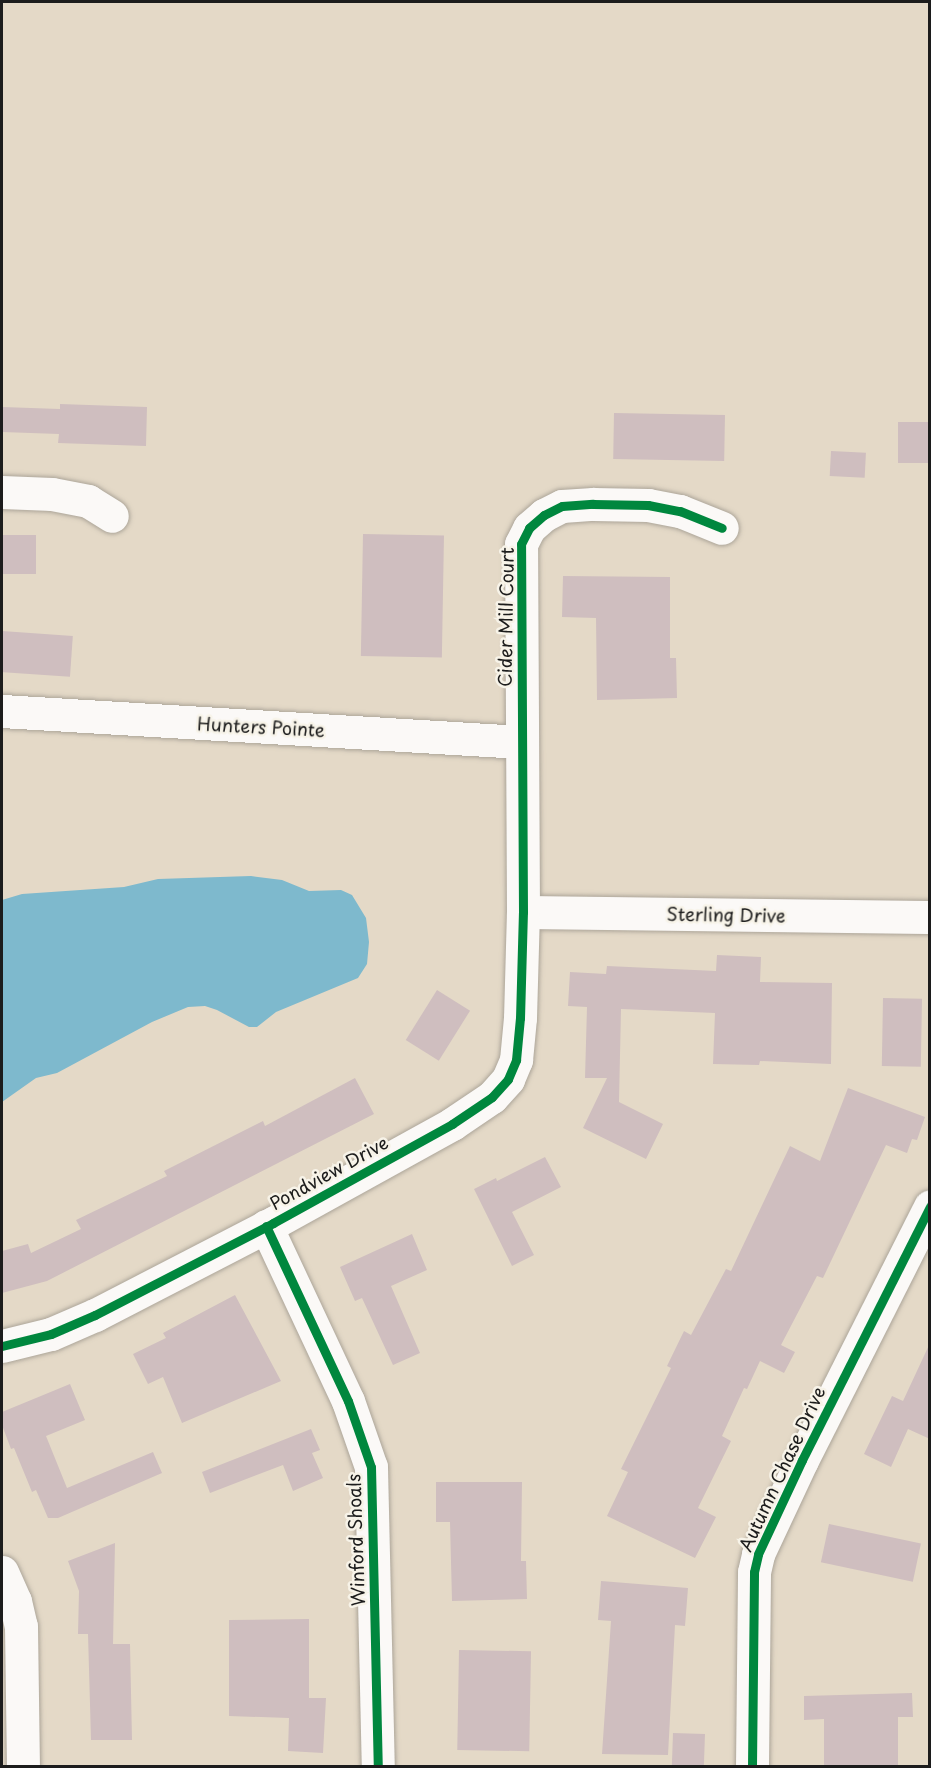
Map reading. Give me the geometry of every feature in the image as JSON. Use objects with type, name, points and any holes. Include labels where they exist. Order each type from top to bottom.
[{"type":"street","points":[[2,492],[52,494],[88,501],[112,516]]},
{"type":"street","name":"Cider Mill Court","points":[[523,912],[519,563],[521,544],[529,528],[544,515],[562,506],[593,504],[648,506],[680,511],[722,528]]},
{"type":"street","name":"Hunters Pointe","points":[[2,711],[521,742]]},
{"type":"street","name":"Sterling Drive","points":[[523,912],[930,917]]},
{"type":"street","name":"Pondview Drive","points":[[2,1346],[51,1334],[95,1315],[266,1226],[452,1124],[492,1096],[508,1079],[516,1060],[520,1018],[523,912]]},
{"type":"street","name":"Autumn Chase Drive","points":[[752,1767],[754,1572],[758,1554],[802,1461],[930,1208]]},
{"type":"street","name":"Winford Shoals","points":[[266,1226],[348,1401],[371,1467],[378,1767]]},
{"type":"street","points":[[2,1572],[15,1601],[21,1626],[23,1767]]},
{"type":"water","points":[[251,876],[282,880],[309,891],[341,890],[352,895],[366,918],[369,942],[367,964],[358,978],[276,1012],[257,1027],[249,1027],[205,1006],[188,1007],[152,1022],[57,1073],[36,1078],[2,1102],[2,900],[22,894],[124,887],[158,879]]},
{"type":"building","points":[[60,404],[147,407],[146,446],[58,443],[59,434],[2,432],[2,407],[60,409]]},
{"type":"building","points":[[614,413],[725,415],[724,461],[613,459]]},
{"type":"building","points":[[898,422],[930,422],[930,463],[898,463]]},
{"type":"building","points":[[831,451],[866,453],[865,478],[830,476]]},
{"type":"building","points":[[363,534],[444,535],[442,657],[361,656]]},
{"type":"building","points":[[2,535],[36,535],[36,574],[2,574]]},
{"type":"building","points":[[563,576],[670,577],[670,658],[676,658],[677,698],[597,700],[596,618],[562,617]]},
{"type":"building","points":[[2,631],[73,636],[70,677],[2,672]]},
{"type":"building","points":[[717,955],[761,957],[760,982],[832,983],[831,1064],[760,1061],[759,1065],[713,1064],[715,1013],[621,1009],[619,1102],[663,1124],[646,1159],[583,1128],[607,1078],[585,1078],[587,1007],[568,1006],[570,972],[606,974],[607,966],[716,971]]},
{"type":"building","points":[[437,990],[470,1011],[439,1061],[406,1040]]},
{"type":"building","points":[[883,998],[922,999],[921,1067],[882,1066]]},
{"type":"building","points":[[355,1078],[374,1114],[47,1281],[2,1293],[2,1251],[28,1244],[31,1253],[81,1229],[76,1220],[167,1176],[164,1171],[263,1121],[265,1126]]},
{"type":"building","points":[[848,1088],[925,1117],[917,1140],[912,1139],[907,1153],[886,1145],[823,1278],[817,1276],[781,1345],[795,1352],[784,1373],[760,1361],[747,1389],[744,1388],[722,1436],[731,1441],[698,1508],[716,1517],[695,1558],[607,1516],[628,1472],[621,1469],[671,1368],[667,1366],[684,1331],[691,1335],[726,1269],[731,1271],[790,1146],[820,1161]]},
{"type":"building","points":[[545,1157],[561,1187],[512,1212],[534,1255],[512,1266],[474,1189],[496,1178],[497,1181]]},
{"type":"building","points":[[412,1234],[427,1270],[391,1286],[420,1353],[393,1365],[362,1298],[355,1301],[340,1267]]},
{"type":"building","points":[[235,1295],[281,1381],[182,1423],[163,1377],[148,1384],[133,1354],[166,1338],[163,1333]]},
{"type":"building","points":[[930,1343],[930,1439],[908,1429],[891,1467],[864,1454],[892,1396],[903,1401]]},
{"type":"building","points":[[70,1384],[85,1420],[46,1436],[67,1488],[153,1452],[162,1473],[58,1518],[48,1518],[36,1490],[32,1492],[14,1448],[11,1449],[2,1425],[2,1412]]},
{"type":"building","points":[[311,1429],[320,1450],[312,1453],[323,1478],[293,1491],[283,1465],[210,1493],[202,1472]]},
{"type":"building","points":[[436,1482],[522,1482],[521,1561],[526,1561],[527,1599],[452,1601],[450,1522],[436,1522]]},
{"type":"building","points":[[829,1524],[921,1544],[913,1582],[821,1562]]},
{"type":"building","points":[[115,1543],[113,1644],[130,1644],[132,1740],[91,1740],[88,1634],[78,1634],[79,1591],[68,1561]]},
{"type":"building","points":[[601,1581],[688,1588],[685,1626],[675,1625],[668,1755],[602,1754],[611,1621],[598,1620]]},
{"type":"building","points":[[309,1619],[309,1698],[326,1698],[323,1753],[288,1751],[289,1718],[229,1716],[229,1620]]},
{"type":"building","points":[[459,1650],[531,1651],[529,1751],[457,1750]]},
{"type":"building","points":[[912,1693],[913,1717],[898,1717],[898,1767],[824,1767],[824,1719],[804,1720],[804,1696]]},
{"type":"building","points":[[673,1733],[705,1734],[704,1766],[672,1766]]},
{"type":"cycle path","points":[[2,1346],[51,1334],[95,1315],[273,1223],[452,1124],[492,1097],[508,1079],[516,1060],[520,1018],[523,912],[521,544],[529,528],[544,515],[562,506],[648,505],[680,511],[722,528]]},
{"type":"cycle path","points":[[752,1766],[754,1572],[758,1554],[802,1460],[930,1207]]},
{"type":"cycle path","points":[[266,1226],[348,1401],[371,1467],[378,1766]]}]
